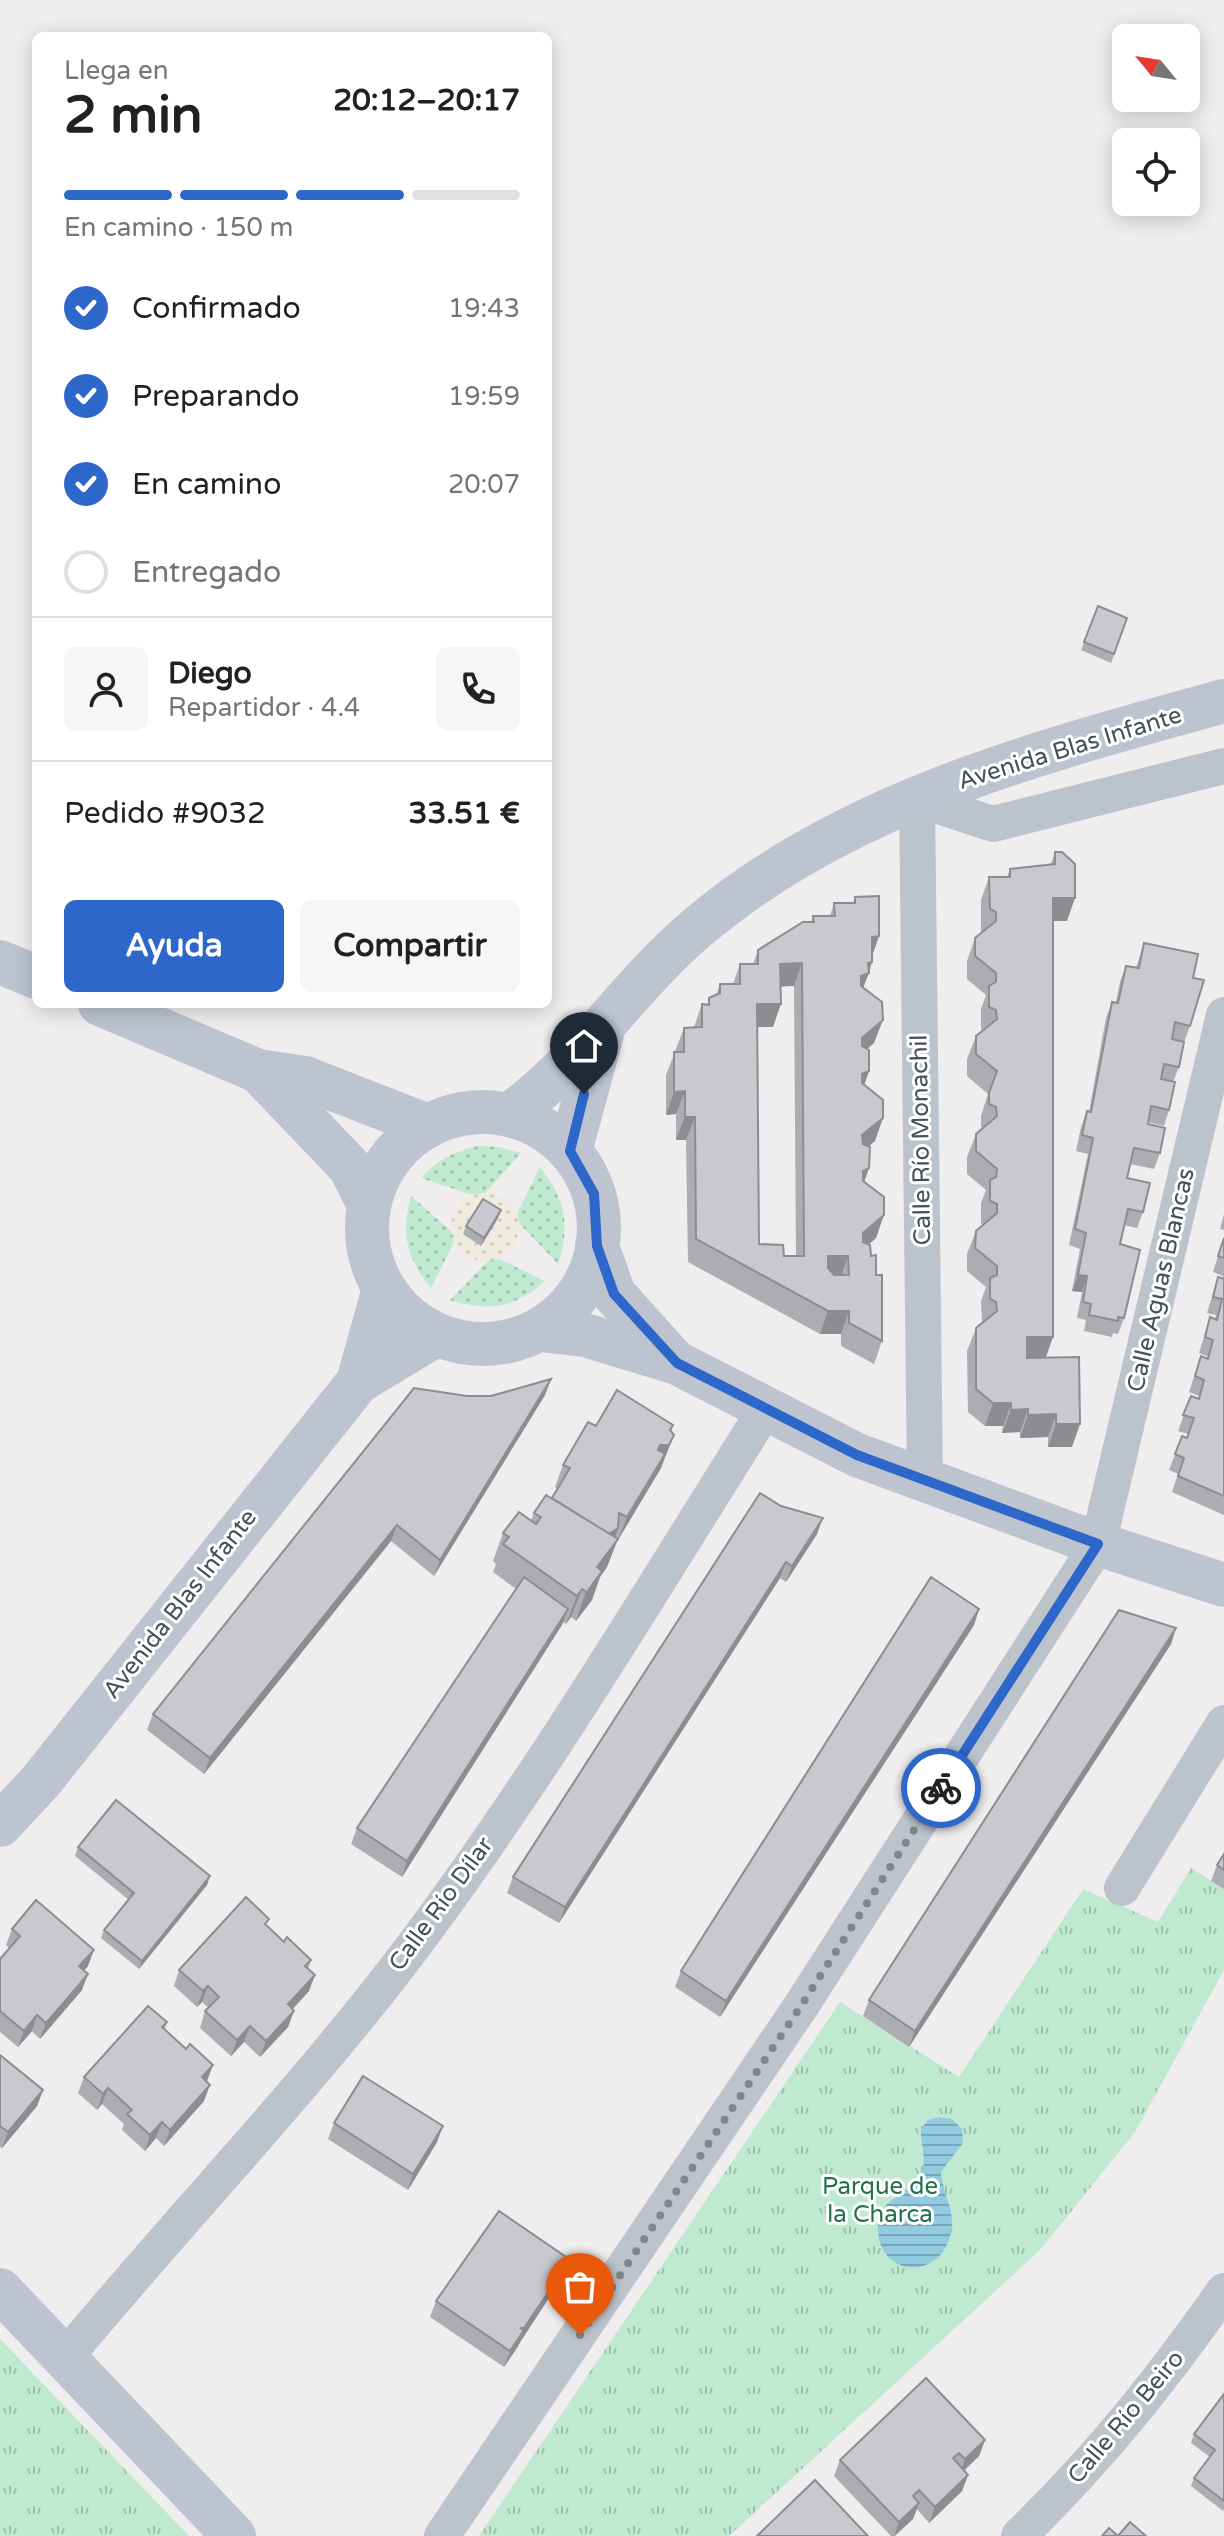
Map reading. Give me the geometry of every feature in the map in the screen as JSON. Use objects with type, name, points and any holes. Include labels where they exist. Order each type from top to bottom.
[{"type":"street","name":"Avenida Blas Infante","points":[[509,1115],[542,1091],[603,1030],[631,990],[686,938],[771,871],[868,819],[1000,765],[1224,701]]},
{"type":"street","name":"Avenida Blas Infante","points":[[917,799],[993,824],[1224,766]]},
{"type":"street","name":"Calle Río Monachil","points":[[917,799],[925,1482]]},
{"type":"street","points":[[0,962],[32,975]]},
{"type":"street","points":[[109,1008],[258,1071],[305,1078],[428,1126]]},
{"type":"street","name":"Calle Aguas Blancas","points":[[442,2536],[801,2006],[1098,1544],[1224,1015]]},
{"type":"street","name":"Avenida Blas Infante","points":[[570,1151],[603,1030]]},
{"type":"street","points":[[258,1071],[350,1167],[369,1205]]},
{"type":"street","points":[[471,1113],[509,1115],[534,1123],[570,1151],[594,1194],[597,1246],[594,1264],[582,1290],[563,1313],[540,1330],[511,1341],[482,1345],[455,1342],[436,1335],[402,1313],[384,1289],[369,1248],[369,1205],[390,1159],[428,1126],[471,1113]]},
{"type":"street","points":[[597,1246],[614,1294],[677,1363]]},
{"type":"street","name":"Avenida Blas Infante","points":[[0,1825],[41,1781],[358,1382],[384,1289]]},
{"type":"street","points":[[540,1330],[585,1335],[677,1363],[857,1455],[1098,1544],[1224,1585]]},
{"type":"street","name":"Avenida Blas Infante","points":[[358,1382],[380,1372],[436,1335]]},
{"type":"street","name":"Calle Río Dílar","points":[[64,2359],[297,2092],[429,1925],[551,1746],[765,1410]]},
{"type":"street","points":[[1122,1888],[1224,1723]]},
{"type":"street","points":[[0,2290],[234,2536]]},
{"type":"street","name":"Calle Río Beiro","points":[[1019,2536],[1107,2445],[1152,2392],[1224,2291]]},
{"type":"green space","points":[[477,1146],[499,1147],[521,1153],[485,1193],[473,1195],[421,1178],[446,1158]]},
{"type":"green space","points":[[540,1167],[555,1190],[563,1213],[564,1237],[558,1264],[520,1224],[517,1214]]},
{"type":"green space","points":[[411,1196],[451,1231],[454,1242],[431,1288],[416,1267],[408,1245],[406,1222]]},
{"type":"green space","points":[[499,1259],[545,1281],[523,1297],[500,1305],[476,1306],[450,1300],[488,1261]]},
{"type":"green space","name":"Parque de la Charca","points":[[1191,1868],[1224,1889],[1224,1970],[1135,2132],[1040,2250],[729,2536],[479,2536],[840,2002],[959,2077],[1083,1889],[1158,1922]]},
{"type":"green space","points":[[0,2339],[189,2536],[0,2536]]},
{"type":"sand","points":[[492,1193],[513,1208],[519,1227],[517,1240],[509,1251],[492,1261],[478,1261],[461,1251],[453,1240],[451,1220],[461,1203],[472,1195]]},
{"type":"water","points":[[939,2117],[952,2119],[962,2129],[963,2143],[941,2172],[952,2217],[951,2232],[945,2248],[935,2260],[923,2266],[910,2267],[898,2264],[888,2256],[880,2244],[878,2227],[884,2209],[918,2180],[924,2161],[921,2129],[928,2120]]},
{"type":"building","points":[[1098,606],[1127,618],[1114,654],[1084,642]]},
{"type":"building","points":[[1055,852],[1062,852],[1075,864],[1075,898],[1053,898],[1053,1337],[1027,1337],[1027,1358],[1079,1357],[1080,1424],[1056,1424],[1056,1414],[1028,1415],[1028,1409],[1011,1410],[1011,1403],[993,1403],[976,1389],[976,1328],[997,1311],[996,1302],[990,1299],[990,1278],[997,1275],[997,1266],[975,1248],[976,1231],[997,1213],[997,1204],[990,1201],[990,1180],[996,1177],[997,1169],[976,1151],[976,1134],[997,1116],[996,1107],[989,1104],[989,1093],[997,1071],[976,1054],[976,1036],[997,1019],[996,1010],[989,1007],[989,986],[996,982],[996,973],[975,956],[975,938],[996,921],[996,912],[990,909],[989,877],[1010,877],[1010,869],[1055,864]]},
{"type":"building","points":[[879,896],[879,936],[872,937],[872,962],[868,963],[869,973],[861,976],[861,986],[882,1002],[883,1020],[862,1038],[862,1046],[869,1050],[869,1071],[862,1074],[862,1083],[883,1100],[883,1118],[862,1135],[863,1144],[870,1147],[869,1168],[863,1171],[863,1181],[884,1197],[884,1215],[863,1233],[863,1242],[870,1245],[871,1256],[876,1255],[876,1275],[882,1275],[882,1341],[849,1323],[849,1311],[828,1311],[696,1239],[695,1117],[685,1117],[685,1091],[674,1092],[674,1052],[684,1052],[684,1028],[702,1027],[702,1004],[709,1005],[709,998],[720,993],[720,984],[740,984],[740,964],[758,964],[758,950],[803,922],[814,922],[813,916],[835,916],[834,903],[855,903],[855,897]],"holes":[[[802,963],[804,1256],[784,1256],[783,1245],[759,1244],[757,1004],[781,1004],[780,964]],[[828,1256],[848,1256],[849,1275],[834,1275],[828,1268]]]},
{"type":"building","points":[[1144,943],[1198,954],[1193,978],[1204,980],[1190,1026],[1175,1022],[1172,1039],[1184,1042],[1179,1067],[1164,1064],[1161,1079],[1175,1082],[1169,1110],[1151,1106],[1148,1124],[1165,1128],[1160,1153],[1134,1148],[1127,1178],[1150,1183],[1143,1212],[1128,1209],[1120,1244],[1140,1250],[1124,1318],[1118,1317],[1118,1321],[1089,1315],[1091,1304],[1083,1302],[1087,1276],[1078,1275],[1086,1233],[1075,1229],[1093,1138],[1082,1135],[1087,1111],[1091,1112],[1112,1002],[1118,1003],[1126,966],[1139,968]]},
{"type":"building","points":[[483,1199],[501,1210],[484,1238],[466,1226]]},
{"type":"building","points":[[1224,1238],[1224,1258],[1218,1256]]},
{"type":"building","points":[[1218,1277],[1224,1279],[1224,1496],[1178,1476],[1184,1458],[1175,1454],[1182,1436],[1187,1438],[1194,1418],[1183,1415],[1191,1396],[1199,1399],[1204,1380],[1195,1376],[1201,1356],[1208,1359],[1213,1340],[1205,1337],[1210,1317],[1217,1320],[1222,1299],[1213,1297]]},
{"type":"building","points":[[551,1379],[440,1560],[397,1525],[210,1758],[153,1714],[414,1388],[467,1396],[491,1396]]},
{"type":"building","points":[[617,1390],[673,1425],[670,1430],[674,1435],[669,1445],[660,1445],[658,1450],[665,1454],[627,1517],[619,1513],[618,1528],[609,1534],[552,1498],[570,1468],[563,1465],[588,1422],[596,1426]]},
{"type":"building","points":[[760,1493],[781,1506],[823,1518],[792,1566],[786,1562],[565,1907],[513,1877]]},
{"type":"building","points":[[546,1495],[618,1539],[597,1567],[602,1571],[587,1592],[582,1589],[577,1596],[503,1544],[509,1537],[503,1533],[519,1512],[536,1524],[541,1517],[534,1513]]},
{"type":"building","points":[[524,1577],[568,1609],[407,1861],[357,1828]]},
{"type":"building","points":[[931,1577],[979,1609],[726,2001],[681,1971]]},
{"type":"building","points":[[1119,1610],[1176,1628],[915,2031],[869,2000]]},
{"type":"building","points":[[116,1800],[210,1876],[142,1961],[104,1930],[134,1893],[78,1847]]},
{"type":"building","points":[[1224,1854],[1224,1870],[1217,1865]]},
{"type":"building","points":[[246,1897],[269,1919],[265,1924],[284,1942],[287,1937],[311,1960],[305,1966],[315,1975],[288,2004],[294,2011],[266,2041],[250,2026],[237,2040],[205,2011],[219,1997],[208,1986],[203,1991],[179,1970]]},
{"type":"building","points":[[36,1900],[94,1950],[79,1966],[88,1974],[67,1999],[46,2023],[37,2015],[24,2031],[0,2011],[0,1959],[20,1936],[12,1929]]},
{"type":"building","points":[[148,2006],[167,2022],[162,2027],[186,2049],[190,2044],[213,2065],[202,2077],[210,2085],[170,2130],[162,2122],[150,2135],[127,2114],[132,2110],[108,2088],[103,2094],[84,2077]]},
{"type":"building","points":[[0,2055],[43,2090],[8,2132],[0,2126]]},
{"type":"building","points":[[363,2076],[443,2126],[413,2174],[334,2123]]},
{"type":"building","points":[[499,2211],[572,2261],[558,2281],[554,2278],[555,2282],[524,2328],[520,2328],[524,2330],[510,2351],[436,2301]]},
{"type":"building","points":[[926,2378],[985,2440],[965,2459],[959,2453],[953,2458],[968,2475],[935,2507],[919,2490],[913,2496],[919,2503],[899,2522],[840,2460]]},
{"type":"building","points":[[1224,2394],[1224,2501],[1194,2478],[1215,2450],[1194,2434]]},
{"type":"building","points":[[815,2480],[868,2536],[757,2536]]},
{"type":"building","points":[[1130,2522],[1146,2536],[1118,2536]]},
{"type":"building","points":[[1109,2528],[1118,2536],[1102,2536]]},
{"type":"way so far","points":[[580,2335],[801,2006],[941,1788]]},
{"type":"route","points":[[584,1094],[570,1151],[580,1163],[594,1194],[599,1238],[597,1246],[614,1294],[677,1363],[857,1455],[1098,1544],[941,1788]]}]
